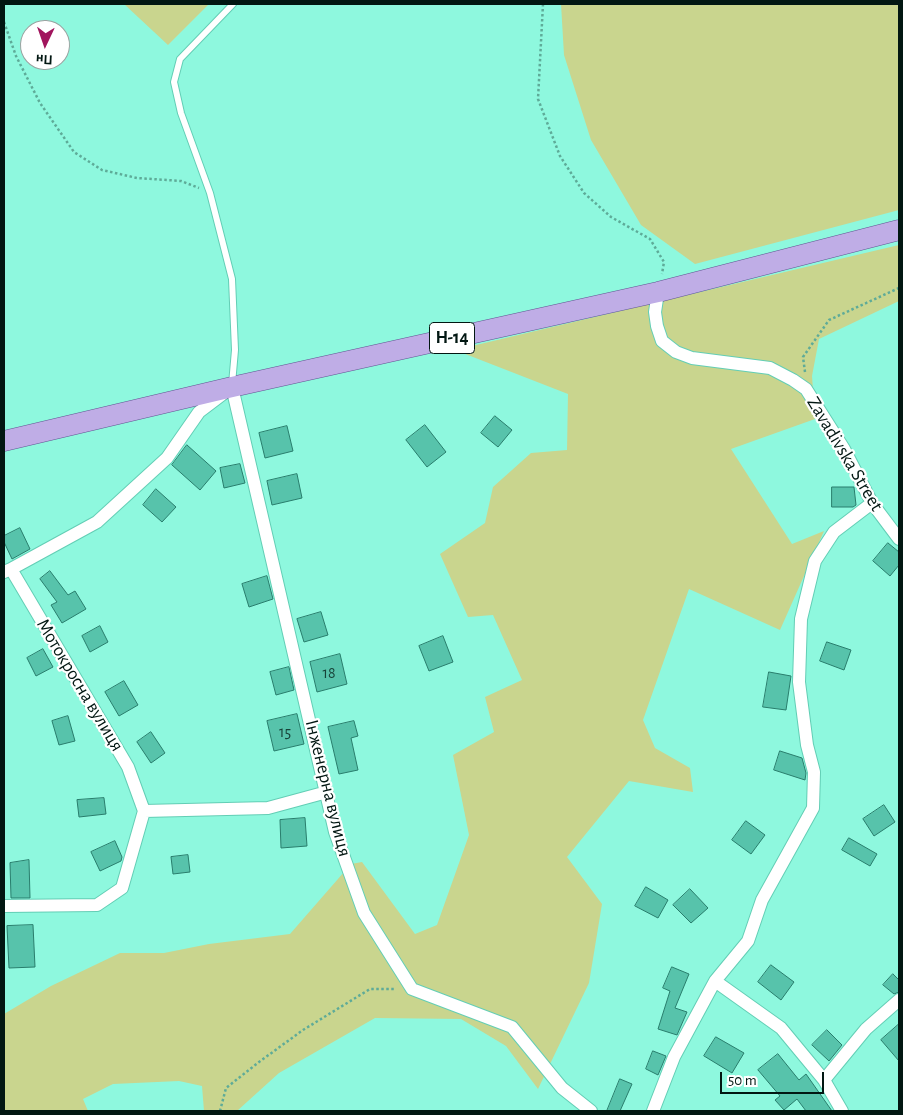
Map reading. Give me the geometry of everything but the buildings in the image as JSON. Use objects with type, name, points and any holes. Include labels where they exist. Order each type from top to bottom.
[{"type":"main road","name":"Н-14","points":[[4,441],[232,387],[658,292],[899,230]]},
{"type":"street","name":"Zavadivska Street","points":[[658,292],[657,326],[662,340],[676,352],[692,358],[770,368],[806,389],[844,449],[872,503],[899,540]]},
{"type":"street","points":[[7,571],[97,522],[168,458],[199,412],[232,387]]},
{"type":"street","name":"Інженерна вулиця","points":[[232,387],[335,832],[364,912],[412,989]]},
{"type":"street","points":[[653,1111],[674,1058],[716,981],[748,941],[762,900],[813,808],[814,772],[806,745],[799,682],[800,619],[815,561],[834,532],[872,503]]},
{"type":"street","name":"Мотокросна вулиця","points":[[7,571],[128,767],[144,811]]},
{"type":"street","points":[[4,906],[97,905],[122,888],[144,811],[268,808],[327,792]]},
{"type":"street","points":[[716,981],[781,1028],[824,1080],[842,1111]]},
{"type":"street","points":[[412,989],[512,1027],[562,1088],[591,1111]]},
{"type":"street","points":[[824,1080],[866,1029],[899,1000]]},
{"type":"lane","points":[[232,387],[235,350],[232,279],[210,193],[181,112],[174,82],[180,59],[233,4]]},
{"type":"path","points":[[544,4],[538,98],[560,156],[584,192],[611,218],[650,239],[664,262],[658,292]]},
{"type":"path","points":[[4,22],[16,56],[40,103],[74,152],[102,170],[137,178],[181,181],[210,193]]},
{"type":"path","points":[[806,389],[803,357],[829,320],[899,288]]},
{"type":"path","points":[[220,1111],[226,1088],[303,1030],[370,989],[412,989]]},
{"type":"green space","points":[[124,4],[209,4],[168,45]]},
{"type":"green space","points":[[561,4],[899,4],[899,210],[695,264],[641,225],[591,140],[564,55]]},
{"type":"green space","points":[[899,245],[899,301],[819,339],[812,376],[815,419],[731,449],[792,544],[824,531],[780,630],[689,589],[643,720],[655,748],[690,768],[693,792],[629,781],[567,857],[602,904],[589,983],[538,1089],[506,1046],[461,1019],[375,1018],[279,1073],[237,1111],[204,1111],[202,1086],[179,1081],[113,1084],[83,1099],[88,1111],[4,1111],[4,1014],[51,986],[120,953],[164,953],[209,944],[290,934],[351,864],[362,862],[415,934],[437,925],[469,835],[453,755],[494,732],[485,697],[522,680],[493,615],[468,617],[440,554],[485,523],[493,487],[531,453],[567,450],[568,394],[455,350]]}]
